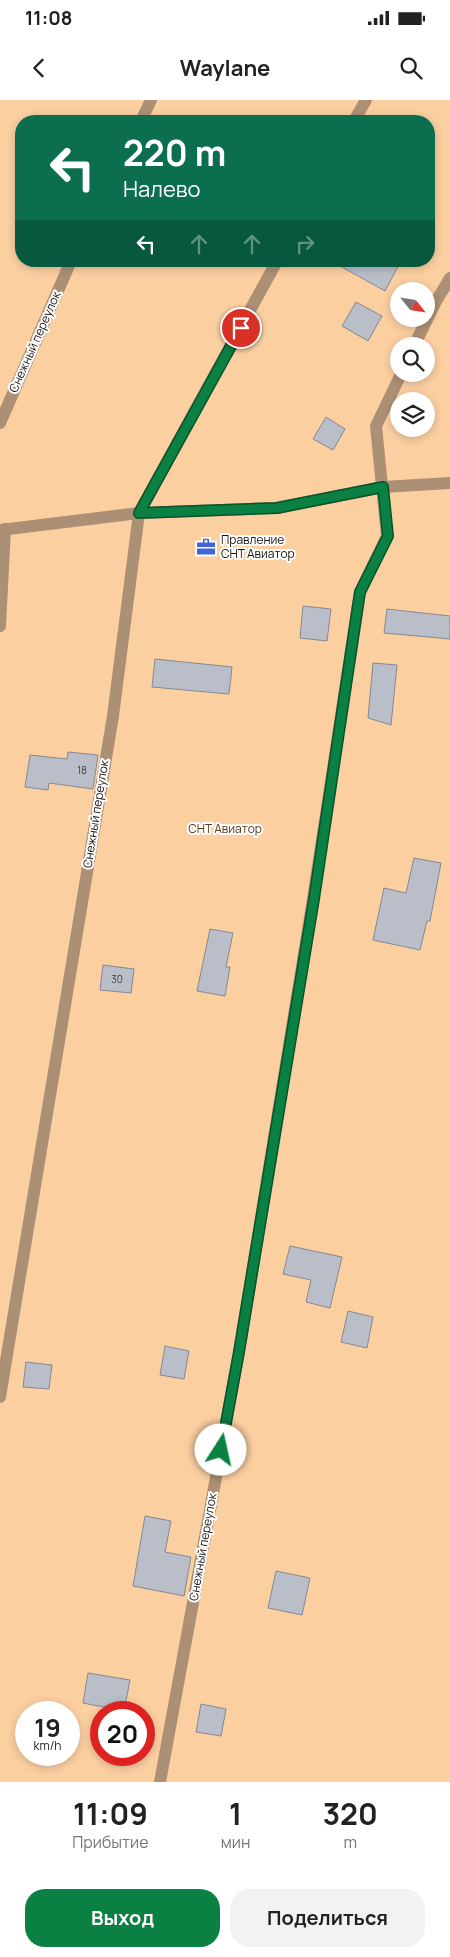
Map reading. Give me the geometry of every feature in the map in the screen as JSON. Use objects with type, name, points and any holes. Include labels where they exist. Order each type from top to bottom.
[{"type":"lane","points":[[144,115],[151,100]]},
{"type":"lane","points":[[357,115],[366,100]]},
{"type":"lane","name":"Снежный переулок","points":[[0,423],[68,267]]},
{"type":"lane","name":"Снежный переулок","points":[[0,1397],[111,725],[139,513],[275,267]]},
{"type":"lane","points":[[418,337],[450,278]]},
{"type":"lane","name":"Снежный переулок","points":[[160,1782],[239,1352],[314,899],[360,592],[388,536],[376,426],[397,382]]},
{"type":"lane","points":[[0,626],[3,529],[139,513],[277,508],[383,487],[450,483]]},
{"type":"green space","name":"СНТ Авиатор","points":[[0,100],[450,100],[450,1782],[0,1782]]},
{"type":"building","points":[[342,267],[398,267],[385,291]]},
{"type":"building","points":[[356,302],[382,316],[368,341],[342,326]]},
{"type":"building","points":[[326,417],[345,429],[333,450],[313,439]]},
{"type":"building","points":[[303,606],[331,609],[327,641],[300,638]]},
{"type":"building","points":[[387,609],[450,616],[450,639],[384,633]]},
{"type":"building","points":[[155,659],[232,667],[229,694],[152,687]]},
{"type":"building","points":[[373,663],[397,665],[391,725],[368,718]]},
{"type":"building","points":[[68,752],[98,755],[93,789],[49,783],[48,790],[25,787],[30,755],[67,759]]},
{"type":"building","points":[[414,858],[441,863],[430,921],[427,921],[420,950],[373,940],[384,888],[406,893]]},
{"type":"building","points":[[210,929],[233,933],[226,967],[230,967],[225,996],[197,991]]},
{"type":"building","points":[[103,965],[134,969],[131,993],[100,990]]},
{"type":"building","points":[[290,1246],[342,1257],[330,1308],[306,1302],[311,1280],[283,1274]]},
{"type":"building","points":[[348,1311],[373,1317],[367,1348],[341,1342]]},
{"type":"building","points":[[165,1346],[189,1351],[184,1379],[160,1375]]},
{"type":"building","points":[[26,1362],[52,1365],[49,1389],[23,1387]]},
{"type":"building","points":[[145,1516],[171,1521],[165,1552],[191,1557],[184,1596],[133,1586]]},
{"type":"building","points":[[276,1571],[310,1578],[302,1615],[268,1608]]},
{"type":"building","points":[[88,1673],[130,1680],[126,1701],[90,1701],[90,1704],[83,1703]]},
{"type":"building","points":[[201,1704],[226,1709],[221,1736],[196,1732]]},
{"type":"place","name":"Правление СНТ Авиатор","points":[[206,547]]},
{"type":"route","points":[[221,1450],[314,899],[360,592],[388,536],[383,487],[277,508],[139,513],[241,328]]}]
